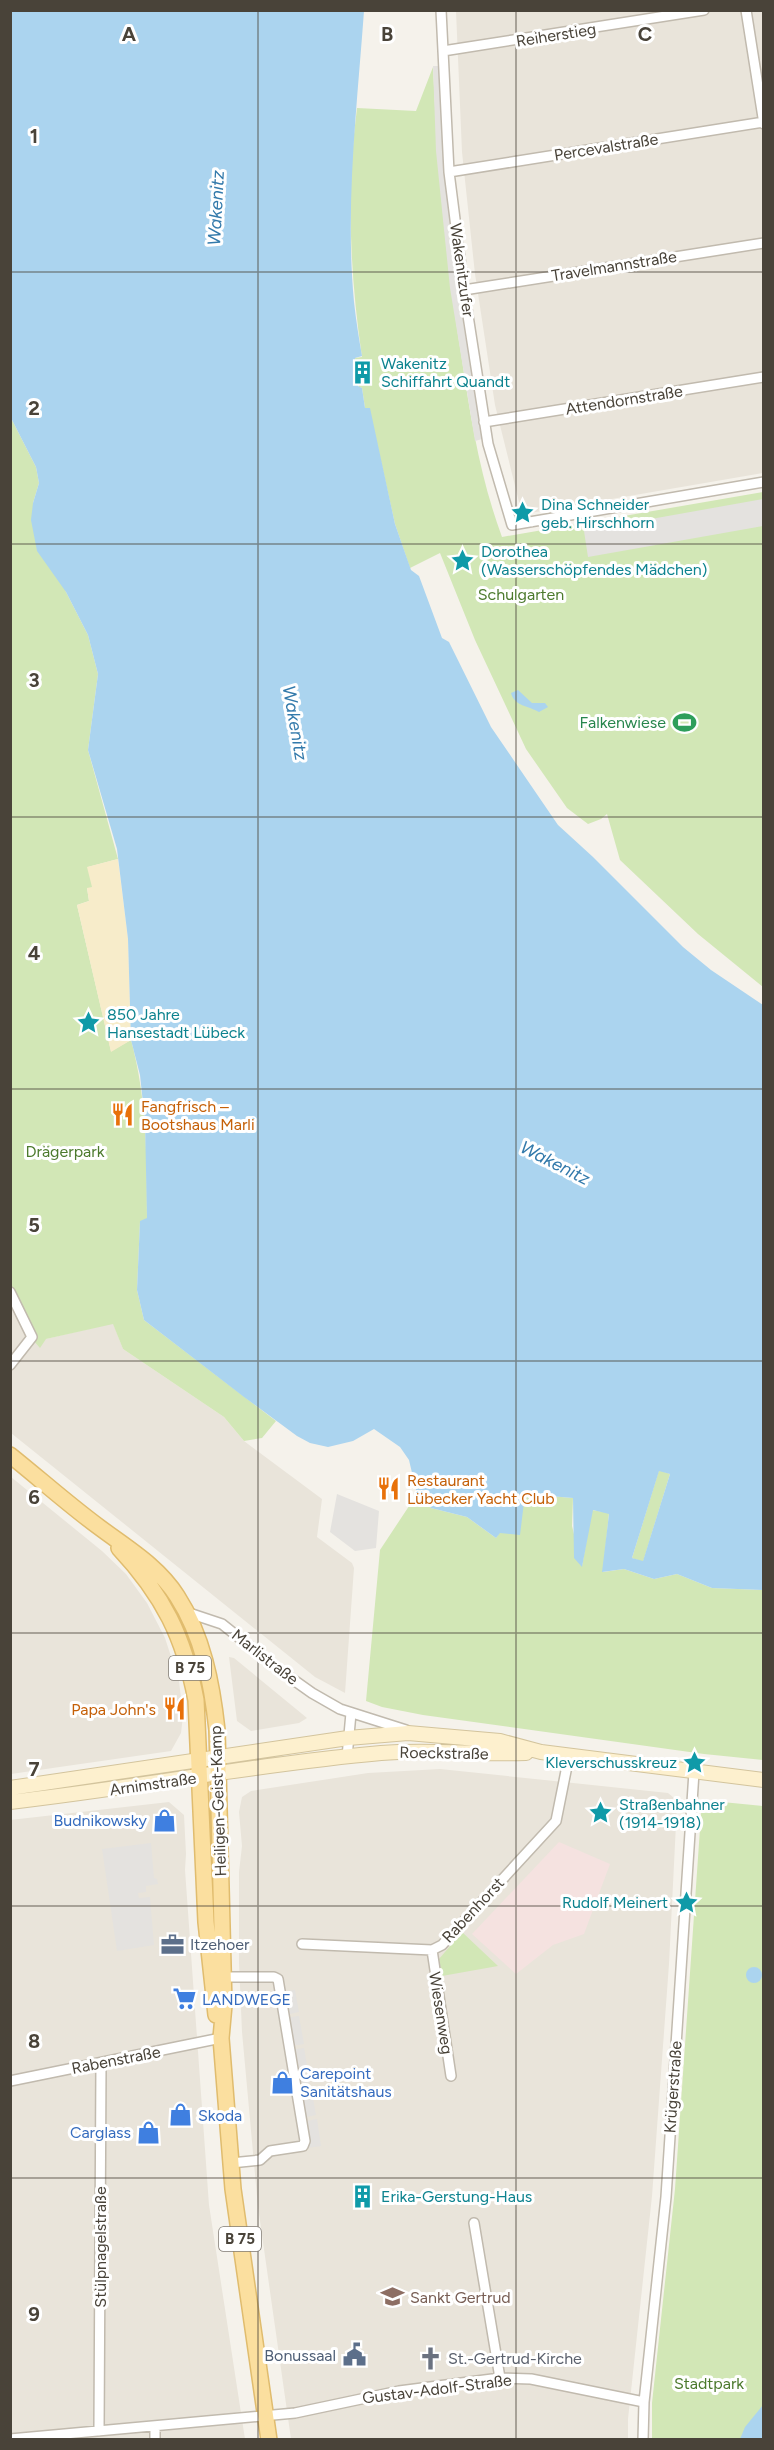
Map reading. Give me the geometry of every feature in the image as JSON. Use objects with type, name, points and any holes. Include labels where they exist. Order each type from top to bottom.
[{"type":"main road","name":"B 75","points":[[10,1455],[98,1526],[155,1581]]},
{"type":"main road","name":"Heiligen-Geist-Kamp","points":[[155,1581],[176,1595],[186,1612],[205,1659],[213,1697],[217,1756],[223,1977],[221,2038],[231,2163],[269,2439]]},
{"type":"main road","name":"Heiligen-Geist-Kamp","points":[[155,1581],[190,1665],[196,1700],[206,1922],[214,2006],[221,2038]]},
{"type":"main road","name":"Roeckstraße","points":[[348,1738],[420,1733],[500,1741],[540,1752],[764,1780]]},
{"type":"main road","name":"Arnimstraße","points":[[10,1788],[348,1738]]},
{"type":"main road","name":"Roeckstraße","points":[[347,1757],[442,1750],[497,1754],[540,1752]]},
{"type":"main road","name":"Arnimstraße","points":[[10,1802],[347,1757]]},
{"type":"street","name":"Wakenitzufer","points":[[441,10],[449,172],[464,290],[484,422],[512,525],[764,482]]},
{"type":"street","name":"Reiherstieg","points":[[443,51],[704,10]]},
{"type":"street","points":[[746,10],[763,123]]},
{"type":"street","name":"Percevalstraße","points":[[449,172],[763,123]]},
{"type":"street","name":"Travelmannstraße","points":[[464,290],[764,243]]},
{"type":"street","name":"Attendornstraße","points":[[484,422],[764,377]]},
{"type":"street","points":[[10,1292],[32,1337],[10,1365]]},
{"type":"street","name":"Marlistraße","points":[[186,1612],[222,1624],[288,1677],[340,1709]]},
{"type":"street","name":"Roeckstraße","points":[[340,1709],[420,1733]]},
{"type":"street","points":[[347,1757],[351,1713]]},
{"type":"street","name":"Rabenhorst","points":[[302,1944],[432,1950],[442,1945],[556,1821],[568,1756]]},
{"type":"street","name":"Krügerstraße","points":[[643,2439],[644,2402],[666,2197],[694,1772]]},
{"type":"street","name":"Wiesenweg","points":[[432,1950],[451,2076]]},
{"type":"street","points":[[223,1977],[274,1977],[278,1979],[305,2145],[270,2151],[260,2160],[231,2163]]},
{"type":"street","name":"Rabenstraße","points":[[10,2081],[221,2038]]},
{"type":"street","name":"Stülpnagelstraße","points":[[99,2431],[100,2063]]},
{"type":"street","points":[[474,2223],[500,2378]]},
{"type":"street","name":"Gustav-Adolf-Straße","points":[[10,2439],[295,2413],[399,2391],[500,2378],[531,2379],[644,2402]]},
{"type":"street","points":[[154,2439],[155,2426]]},
{"type":"shaded area","points":[[456,11],[763,11],[763,473],[536,512],[525,513],[520,506],[495,405],[475,274],[462,152]]},
{"type":"shaded area","points":[[433,66],[439,66],[445,173],[458,291],[482,439],[475,441],[450,288],[436,151]]},
{"type":"shaded area","points":[[763,499],[763,526],[588,557],[584,531]]},
{"type":"shaded area","points":[[10,1304],[25,1331],[46,1339],[113,1323],[123,1349],[224,1417],[244,1441],[322,1499],[317,1537],[352,1563],[354,1568],[345,1693],[315,1677],[11,1433]]},
{"type":"shaded area","points":[[11,1477],[102,1551],[126,1574],[147,1603],[165,1638],[179,1681],[183,1716],[181,1733],[171,1751],[11,1774]]},
{"type":"shaded area","points":[[337,1494],[379,1511],[376,1548],[355,1551],[330,1532]]},
{"type":"shaded area","points":[[229,1657],[234,1658],[307,1718],[299,1723],[251,1731],[237,1721]]},
{"type":"shaded area","points":[[440,1769],[668,1793],[677,1804],[669,1964],[652,2196],[628,2419],[628,2439],[291,2439],[258,2207],[242,2032],[239,1872],[242,1846],[239,1812],[242,1797],[251,1791],[368,1773]]},
{"type":"shaded area","points":[[169,1802],[184,1815],[185,1870],[209,2205],[245,2439],[11,2439],[10,1820]]},
{"type":"shaded area","points":[[559,1842],[610,1864],[584,1934],[553,1945],[516,1974],[472,1934]]},
{"type":"shaded area","points":[[151,1843],[154,1878],[157,1879],[158,1884],[146,1886],[146,1892],[138,1893],[139,1898],[150,1897],[154,1945],[117,1951],[102,1849]]},
{"type":"shaded area","points":[[295,1990],[299,2012],[285,2015],[281,1992]]},
{"type":"shaded area","points":[[299,2016],[304,2044],[290,2046],[285,2018]]},
{"type":"shaded area","points":[[304,2048],[310,2083],[296,2085],[290,2050]]},
{"type":"shaded area","points":[[311,2086],[316,2115],[302,2118],[297,2088]]},
{"type":"shaded area","points":[[317,2119],[321,2146],[307,2148],[302,2122]]},
{"type":"green space","name":"Schulgarten","points":[[433,67],[443,214],[456,324],[478,450],[488,494],[502,537],[763,492],[763,987],[698,934],[620,860],[607,814],[588,824],[567,808],[526,749],[475,640],[440,553],[410,568],[395,524],[369,408],[365,408],[362,388],[359,387],[355,358],[362,357],[352,264],[351,170],[357,108],[416,111]]},
{"type":"green space","name":"Drägerpark","points":[[11,418],[36,467],[39,483],[33,503],[66,592],[88,635],[98,674],[88,750],[118,859],[88,867],[93,888],[87,888],[89,901],[77,905],[111,1051],[131,1040],[140,1084],[146,1151],[147,1219],[140,1222],[137,1290],[144,1320],[276,1421],[262,1438],[244,1441],[224,1417],[123,1349],[113,1324],[46,1339],[40,1348],[25,1331],[11,1304]]},
{"type":"green space","points":[[659,1470],[670,1474],[643,1562],[632,1558]]},
{"type":"green space","points":[[417,1494],[431,1508],[467,1517],[496,1538],[525,1494],[573,1498],[572,1526],[582,1566],[592,1510],[609,1513],[603,1572],[624,1569],[654,1579],[677,1574],[712,1588],[763,1590],[763,1760],[423,1715],[382,1707],[366,1701],[380,1550]]},
{"type":"green space","name":"Stadtpark","points":[[702,1800],[763,1806],[763,2439],[652,2440],[652,2403],[675,2189]]},
{"type":"green space","points":[[462,1932],[498,1966],[442,1976],[439,1959]]},
{"type":"sand","points":[[118,859],[128,939],[131,1040],[111,1052],[77,905],[89,901],[87,888],[92,887],[87,867]]},
{"type":"water","name":"Wakenitz","points":[[11,10],[364,11],[351,193],[354,302],[362,356],[355,358],[358,386],[362,388],[365,408],[370,408],[395,524],[411,570],[419,576],[442,638],[449,642],[491,727],[558,825],[683,947],[711,970],[763,1005],[763,1590],[712,1588],[677,1574],[654,1579],[624,1569],[602,1572],[609,1514],[593,1510],[582,1567],[574,1558],[573,1498],[525,1494],[520,1535],[500,1533],[496,1538],[467,1517],[431,1508],[417,1494],[409,1460],[400,1447],[374,1429],[353,1441],[328,1447],[310,1443],[244,1397],[144,1320],[137,1290],[140,1221],[147,1218],[145,1122],[140,1075],[131,1040],[128,939],[117,849],[88,750],[98,674],[88,635],[66,592],[37,551],[31,520],[39,483],[36,467],[11,418]],"holes":[[[659,1471],[670,1474],[643,1561],[632,1558]]]},
{"type":"water","points":[[518,690],[532,703],[545,703],[548,707],[539,712],[515,701],[511,693]]},
{"type":"water","points":[[751,1967],[757,1967],[762,1975],[760,1981],[751,1983],[746,1978],[746,1972]]},
{"type":"water","points":[[763,2405],[763,2439],[740,2439],[745,2427]]},
{"type":"place","name":"Wakenitz Schiffahrt Quandt","points":[[363,372]]},
{"type":"place","name":"Dina Schneider geb. Hirschhorn","points":[[523,513]]},
{"type":"place","name":"Dorothea (Wasserschöpfendes Mädchen)","points":[[463,560]]},
{"type":"place","name":"Falkenwiese","points":[[684,722]]},
{"type":"place","name":"850 Jahre Hansestadt Lübeck","points":[[89,1023]]},
{"type":"place","name":"Fangfrisch – Bootshaus Marli","points":[[123,1115]]},
{"type":"place","name":"Restaurant Lübecker Yacht Club","points":[[389,1489]]},
{"type":"place","name":"Papa John's","points":[[174,1709]]},
{"type":"place","name":"Kleverschusskreuz","points":[[695,1762]]},
{"type":"place","name":"Straßenbahner (1914-1918)","points":[[601,1813]]},
{"type":"place","name":"Budnikowsky","points":[[165,1820]]},
{"type":"place","name":"Rudolf Meinert","points":[[686,1902]]},
{"type":"place","name":"Itzehoer","points":[[172,1944]]},
{"type":"place","name":"LANDWEGE","points":[[184,1999]]},
{"type":"place","name":"Carepoint Sanitätshaus","points":[[282,2082]]},
{"type":"place","name":"Skoda","points":[[180,2115]]},
{"type":"place","name":"Carglass","points":[[149,2132]]},
{"type":"place","name":"Erika-Gerstung-Haus","points":[[363,2196]]},
{"type":"place","name":"Sankt Gertrud","points":[[392,2297]]},
{"type":"place","name":"Bonussaal","points":[[354,2355]]},
{"type":"place","name":"St.-Gertrud-Kirche","points":[[430,2358]]}]
